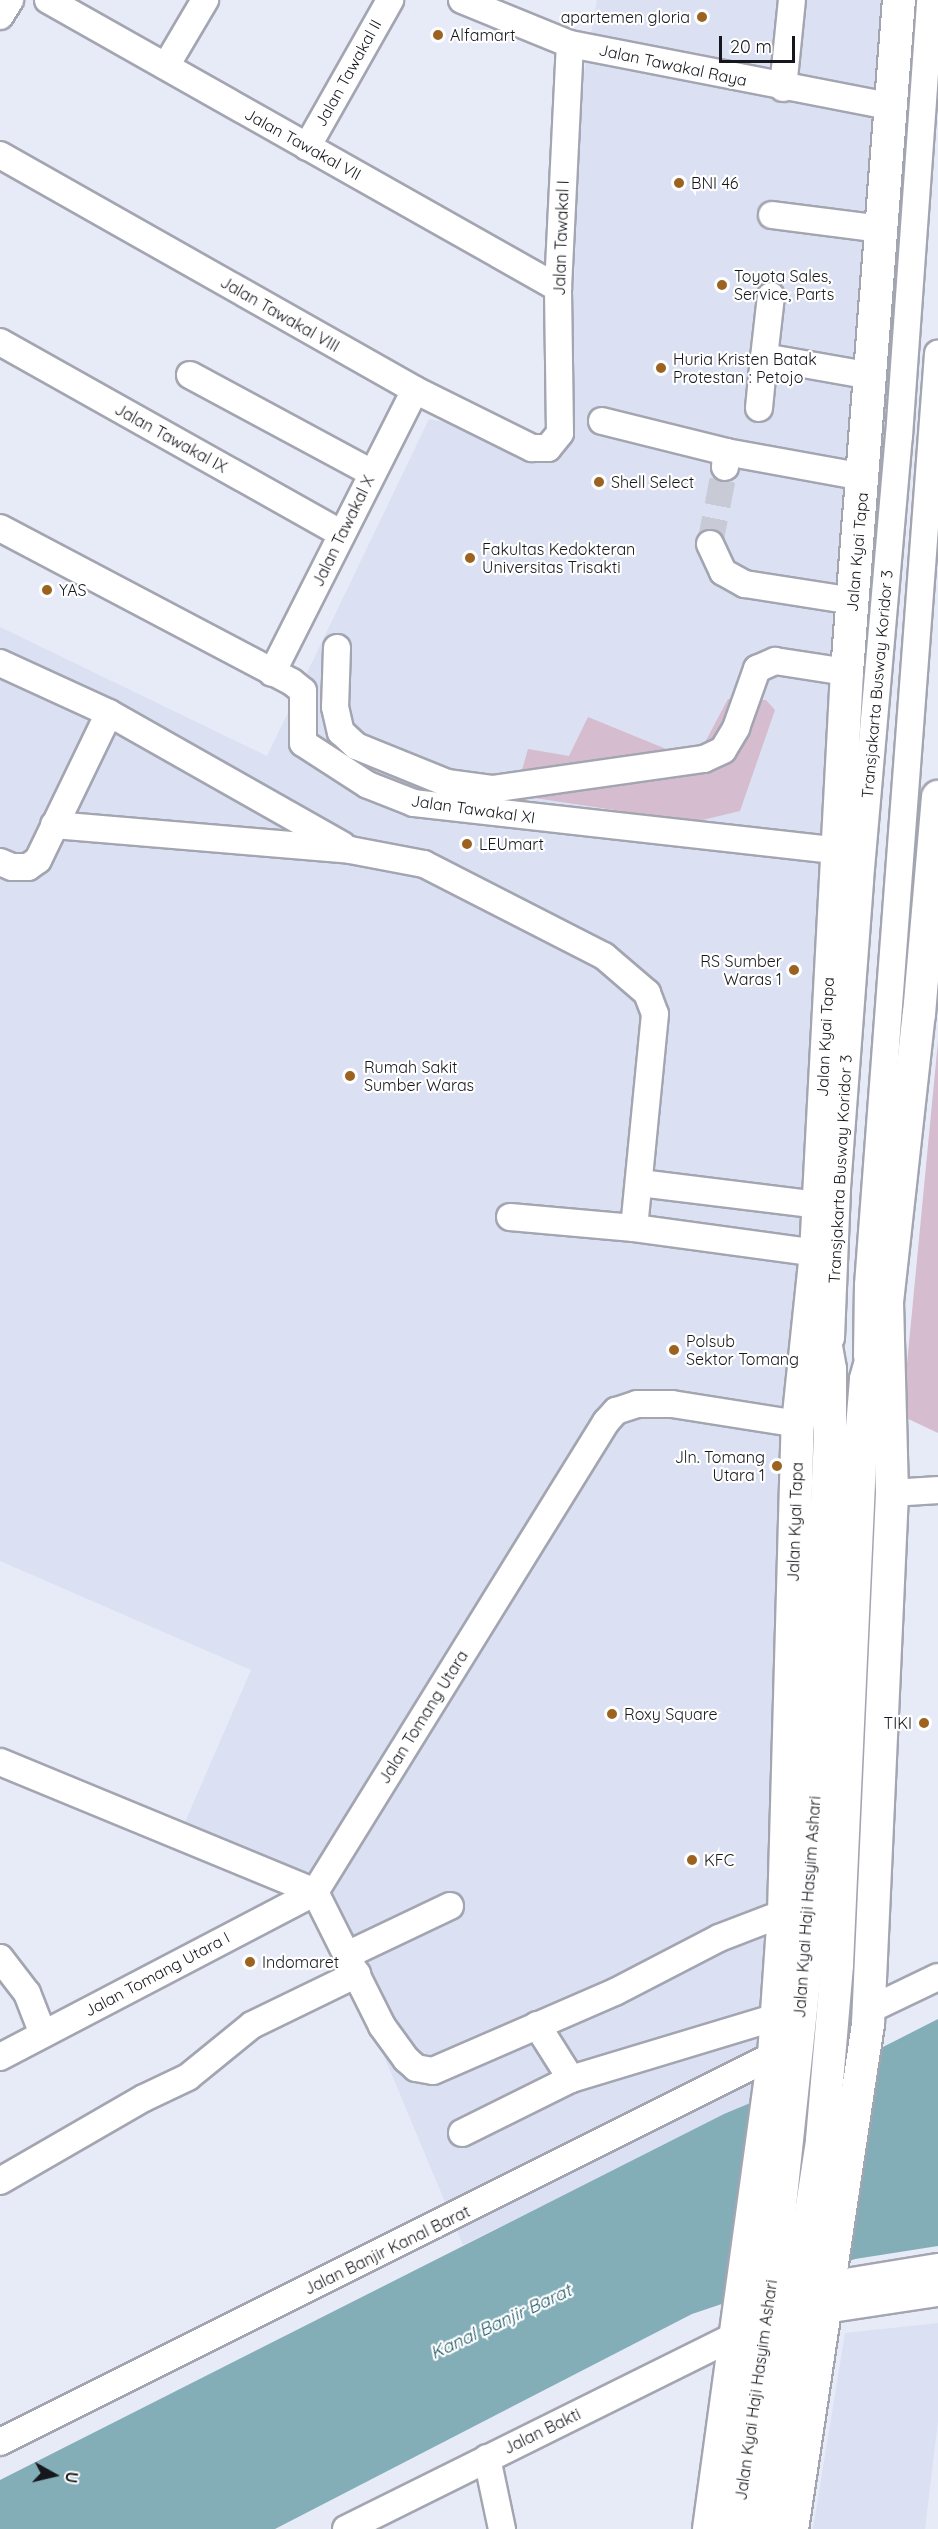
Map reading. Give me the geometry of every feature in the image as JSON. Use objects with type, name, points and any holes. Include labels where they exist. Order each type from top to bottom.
[{"type":"main road","name":"Jalan Kyai Tapa","points":[[772,2065],[784,1913],[798,1425],[814,1268],[847,672],[872,376],[899,0]]},
{"type":"main road","points":[[792,2529],[869,2017],[892,1493],[887,1302],[919,1014],[938,797]]},
{"type":"main road","name":"Jalan Kyai Haji Hasyim Ashari","points":[[762,2529],[823,2129],[837,1965],[845,1438],[830,1369],[814,1268]]},
{"type":"main road","name":"Jalan Kyai Haji Hasyim Ashari","points":[[736,2529],[764,2355],[806,1965],[845,1438],[866,1379],[887,1302]]},
{"type":"main road","name":"Jalan Kyai Haji Hasyim Ashari","points":[[710,2529],[739,2331],[772,2065]]},
{"type":"main road","points":[[828,2287],[938,2260]]},
{"type":"main road","points":[[828,2287],[938,2270]]},
{"type":"street","points":[[0,16],[9,0]]},
{"type":"street","name":"Jalan Tawakal VII","points":[[48,0],[558,288]]},
{"type":"street","points":[[166,66],[205,0]]},
{"type":"street","name":"Jalan Tawakal II","points":[[307,147],[390,0]]},
{"type":"street","name":"Jalan Tawakal Raya","points":[[462,0],[570,44],[783,88],[890,106]]},
{"type":"street","points":[[783,88],[792,0]]},
{"type":"street","name":"Transjakarta Busway Koridor 3","points":[[830,1369],[840,1152],[899,436],[930,0]]},
{"type":"street","name":"Jalan Tawakal I","points":[[560,433],[558,288],[570,44]]},
{"type":"street","name":"Jalan Tawakal VIII","points":[[0,155],[415,390],[532,448],[548,448],[560,433]]},
{"type":"street","points":[[772,214],[882,229]]},
{"type":"street","points":[[759,408],[771,296]]},
{"type":"street","name":"Jalan Tawakal IX","points":[[0,342],[342,534]]},
{"type":"street","name":"Transjakarta Busway Koridor 3","points":[[866,1379],[868,1285],[938,354]]},
{"type":"street","points":[[764,357],[872,376]]},
{"type":"street","points":[[189,375],[372,473]]},
{"type":"street","name":"Jalan Tawakal X","points":[[272,673],[415,390]]},
{"type":"street","points":[[602,421],[725,460],[864,477]]},
{"type":"street","name":"Jalan Tawakal XI","points":[[0,528],[303,690],[302,735],[310,750],[368,785],[414,803],[836,850]]},
{"type":"street","points":[[710,544],[723,572],[745,584],[853,602]]},
{"type":"street","points":[[337,648],[335,707],[341,732],[356,746],[447,783],[492,789],[704,759],[723,750],[736,728],[757,669],[775,661],[847,672]]},
{"type":"street","points":[[0,663],[109,713],[350,850]]},
{"type":"street","points":[[0,862],[28,867],[38,860],[109,713]]},
{"type":"street","points":[[54,825],[350,850],[424,864],[604,956],[647,993],[655,1014],[655,1039],[634,1228]]},
{"type":"street","points":[[640,1183],[818,1205]]},
{"type":"street","points":[[510,1217],[634,1228],[814,1268]]},
{"type":"street","name":"Jalan Tomang Utara","points":[[315,1892],[606,1422],[616,1411],[637,1404],[672,1404],[798,1425]]},
{"type":"street","points":[[892,1493],[938,1490]]},
{"type":"street","points":[[0,1762],[315,1892],[382,2026],[416,2068],[433,2071],[625,1987],[718,1938],[784,1913]]},
{"type":"street","name":"Jalan Tomang Utara I","points":[[0,2056],[315,1892]]},
{"type":"street","points":[[0,2181],[144,2097],[188,2078],[252,2025],[450,1906]]},
{"type":"street","points":[[0,1958],[27,1993],[43,2034]]},
{"type":"street","points":[[869,2017],[938,1977]]},
{"type":"street","points":[[462,2133],[571,2079],[776,2017]]},
{"type":"street","points":[[537,2025],[571,2079]]},
{"type":"street","name":"Jalan Banjir Kanal Barat","points":[[0,2442],[772,2065]]},
{"type":"street","points":[[828,2287],[938,2293]]},
{"type":"street","name":"Jalan Bakti","points":[[346,2529],[739,2331]]},
{"type":"street","points":[[486,2458],[502,2529]]},
{"type":"shaded area","points":[[597,0],[886,0],[804,1173],[817,1175],[768,2004],[750,2103],[463,2245],[315,1891],[179,1836],[251,1670],[0,1561],[0,627],[267,756],[429,419],[569,445],[580,96]]},
{"type":"shaded area","points":[[728,699],[766,700],[775,710],[740,811],[694,822],[515,795],[528,749],[569,756],[588,717],[671,751],[703,746]]},
{"type":"shaded area","points":[[938,1041],[938,1433],[902,1416]]},
{"type":"shaded area","points":[[938,2323],[938,2421],[925,2529],[813,2529],[845,2333]]},
{"type":"water","name":"Kanal Banjir Barat","points":[[938,2019],[938,2246],[855,2259],[692,2314],[275,2529],[0,2529],[0,2480],[724,2114],[883,2047]]},
{"type":"tunnel","points":[[710,544],[725,467]]},
{"type":"place","name":"apartemen gloria","points":[[702,17]]},
{"type":"place","name":"Alfamart","points":[[438,35]]},
{"type":"place","name":"BNI 46","points":[[679,183]]},
{"type":"place","name":"Toyota Sales, Service, Parts","points":[[722,285]]},
{"type":"place","name":"Huria Kristen Batak Protestan : Petojo","points":[[661,368]]},
{"type":"place","name":"Shell Select","points":[[599,482]]},
{"type":"place","name":"Fakultas Kedokteran Universitas Trisakti","points":[[470,558]]},
{"type":"place","name":"YAS","points":[[47,590]]},
{"type":"place","name":"LEUmart","points":[[467,844]]},
{"type":"place","name":"RS Sumber Waras 1","points":[[794,970]]},
{"type":"place","name":"Rumah Sakit Sumber Waras","points":[[350,1076]]},
{"type":"place","name":"Polsub Sektor Tomang","points":[[674,1350]]},
{"type":"place","name":"Jln. Tomang Utara 1","points":[[777,1466]]},
{"type":"place","name":"Roxy Square","points":[[612,1714]]},
{"type":"place","name":"TIKI","points":[[924,1723]]},
{"type":"place","name":"KFC","points":[[692,1860]]},
{"type":"place","name":"Indomaret","points":[[250,1962]]}]
